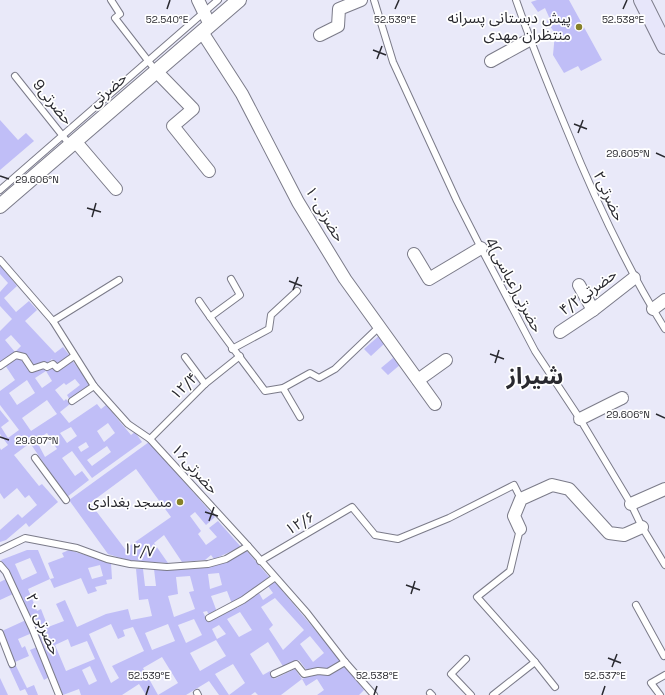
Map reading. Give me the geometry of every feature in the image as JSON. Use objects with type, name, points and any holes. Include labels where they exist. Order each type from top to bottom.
[{"type":"main road","points":[[642,0],[665,46]]},
{"type":"street","name":"حضرتی۱۰","points":[[198,0],[205,23],[298,202],[345,279],[435,404]]},
{"type":"street","name":"حضرتی","points":[[0,206],[152,66],[205,23],[239,0]]},
{"type":"street","points":[[320,35],[338,26],[339,9],[361,0]]},
{"type":"street","points":[[491,61],[530,40]]},
{"type":"street","points":[[152,66],[193,109],[173,126],[208,170]]},
{"type":"street","points":[[69,141],[116,189]]},
{"type":"street","points":[[414,254],[429,279],[481,248]]},
{"type":"street","name":"حضرتی۴/۲","points":[[560,332],[593,310],[634,278]]},
{"type":"street","points":[[580,285],[593,310]]},
{"type":"street","points":[[653,309],[665,300]]},
{"type":"street","points":[[418,380],[446,360]]},
{"type":"street","points":[[580,419],[622,398]]},
{"type":"street","points":[[520,530],[514,516],[521,499],[552,485],[569,489],[609,533],[624,535],[642,527]]},
{"type":"street","points":[[631,504],[665,489]]},
{"type":"lane","points":[[111,0],[120,14],[115,18],[152,66]]},
{"type":"lane","name":"حضرتی","points":[[152,66],[205,23],[218,0]]},
{"type":"lane","name":"4حضرتی(عباسی)","points":[[374,0],[393,62],[457,201],[534,351],[580,419],[631,504],[642,527],[665,565]]},
{"type":"lane","name":"حضرتی۲","points":[[516,0],[530,40],[593,194],[634,278],[665,329]]},
{"type":"lane","name":"9حضرتی","points":[[15,76],[69,141]]},
{"type":"lane","name":"حضرتی","points":[[0,190],[69,141]]},
{"type":"lane","name":"حضرتی۱۶","points":[[0,260],[53,321],[94,386],[128,424],[150,439],[248,546],[274,578],[308,613],[345,662],[374,695]]},
{"type":"lane","points":[[210,317],[240,296],[231,279]]},
{"type":"lane","points":[[53,321],[120,280]]},
{"type":"lane","points":[[232,349],[269,329],[271,315],[297,291]]},
{"type":"lane","points":[[199,301],[232,349],[240,356],[265,391],[283,388],[310,373],[319,378],[335,369],[379,327]]},
{"type":"lane","points":[[0,366],[16,354],[24,357],[32,369],[44,365],[48,367],[53,364],[57,368],[74,356]]},
{"type":"lane","name":"۱۲/۴","points":[[150,439],[205,384],[240,356]]},
{"type":"lane","points":[[185,357],[205,384]]},
{"type":"lane","points":[[72,401],[94,386]]},
{"type":"lane","points":[[283,388],[300,417]]},
{"type":"lane","points":[[35,458],[66,500]]},
{"type":"lane","name":"۱۲/۶","points":[[260,561],[352,507],[375,535],[398,539],[449,518],[514,485],[521,499]]},
{"type":"lane","points":[[520,530],[510,571],[477,597],[535,662],[555,687]]},
{"type":"lane","name":"۱۲/۷","points":[[0,550],[25,538],[77,548],[107,559],[130,564],[167,567],[208,564],[226,559],[248,546]]},
{"type":"lane","name":"حضرتی ۲۰","points":[[0,565],[3,574],[32,628],[59,695]]},
{"type":"lane","points":[[209,618],[243,600],[274,578]]},
{"type":"lane","points":[[636,605],[665,657]]},
{"type":"lane","points":[[0,633],[12,664]]},
{"type":"lane","points":[[466,659],[451,674],[471,695]]},
{"type":"lane","points":[[274,674],[296,664],[304,674],[318,671],[328,672],[345,662]]},
{"type":"lane","points":[[493,695],[535,662]]},
{"type":"lane","points":[[660,695],[651,683],[665,675]]},
{"type":"building","points":[[537,0],[569,0],[602,60],[581,71],[578,66],[564,73],[553,55],[555,33],[547,22],[549,17],[545,8],[538,12],[531,2]]},
{"type":"building","points":[[0,120],[18,140],[26,133],[34,141],[0,170]]},
{"type":"building","points":[[0,265],[17,286],[4,298],[16,312],[29,301],[37,310],[25,321],[55,353],[63,347],[70,356],[56,365],[52,359],[46,364],[33,367],[25,355],[15,352],[0,364],[0,331],[12,319],[0,306],[0,292],[8,283],[0,274]],"holes":[[[11,335],[21,346],[15,352],[5,340]]]},
{"type":"building","points":[[381,334],[401,364],[388,375],[381,368],[393,358],[384,344],[371,356],[364,349]]},
{"type":"building","points":[[17,357],[22,358],[31,371],[53,366],[56,371],[72,360],[91,386],[70,400],[67,395],[80,385],[75,379],[66,385],[64,383],[55,390],[64,401],[66,399],[70,404],[60,412],[69,423],[97,404],[101,409],[106,405],[131,435],[135,432],[142,442],[92,478],[72,451],[62,458],[75,476],[82,471],[89,480],[67,497],[30,443],[14,455],[39,486],[42,484],[58,502],[29,527],[26,523],[6,540],[0,542],[0,530],[18,514],[22,518],[37,505],[29,495],[25,498],[17,488],[4,499],[0,493],[0,448],[1,450],[8,445],[0,434],[0,410],[9,421],[1,427],[8,438],[19,430],[0,405],[0,391],[15,380],[5,365]],"holes":[[[46,371],[52,381],[42,388],[35,378]],[[27,380],[35,393],[17,405],[9,393]],[[47,400],[57,414],[31,431],[22,418]],[[108,423],[115,433],[104,442],[97,431]],[[71,427],[77,436],[67,443],[60,433]],[[47,433],[57,449],[45,457],[36,440]],[[86,442],[89,447],[81,452],[78,447]],[[107,446],[111,452],[92,466],[87,460]]]},
{"type":"building","name":"مسجد بغدادی","points":[[149,442],[215,517],[206,525],[195,512],[190,516],[201,531],[198,534],[206,545],[217,537],[209,528],[218,521],[241,547],[214,559],[211,555],[205,560],[182,562],[164,535],[154,543],[168,563],[130,561],[108,554],[69,500]],"holes":[[[136,469],[171,517],[125,549],[90,503]]]},
{"type":"building","points":[[27,550],[38,550],[50,579],[28,589],[37,611],[41,609],[48,627],[64,621],[56,604],[65,600],[77,627],[106,614],[128,609],[131,620],[152,616],[148,599],[139,600],[136,569],[143,569],[145,586],[156,586],[154,569],[201,568],[217,565],[246,550],[270,578],[232,604],[227,591],[211,596],[217,612],[209,615],[207,611],[203,612],[208,622],[236,607],[237,608],[259,593],[263,600],[273,593],[268,586],[274,581],[342,662],[328,669],[317,668],[307,671],[299,660],[284,668],[268,642],[250,654],[263,675],[270,671],[274,679],[295,669],[302,679],[281,695],[258,695],[255,692],[251,695],[229,695],[219,695],[209,681],[186,695],[158,695],[146,695],[139,684],[122,695],[81,695],[79,689],[63,695],[29,614],[1,560]],"holes":[[[30,558],[37,573],[22,580],[15,564]],[[219,573],[222,585],[210,589],[208,574]],[[190,576],[194,591],[189,592],[195,609],[174,617],[168,596],[178,594],[176,577]],[[275,598],[304,630],[283,650],[269,629],[273,625],[261,607]],[[240,612],[252,630],[239,637],[227,619]],[[194,619],[202,635],[186,643],[178,625]],[[111,624],[118,639],[125,636],[123,630],[133,627],[144,651],[112,666],[119,678],[111,683],[89,634]],[[168,624],[175,641],[152,650],[145,633]],[[219,625],[226,634],[217,639],[212,629]],[[310,636],[324,653],[313,662],[300,644]],[[68,639],[71,647],[87,641],[95,659],[66,671],[55,645]],[[216,640],[226,656],[200,671],[190,653]],[[162,657],[178,683],[158,695],[143,668]],[[233,664],[245,683],[229,695],[215,674]],[[90,666],[97,681],[89,685],[82,670]]]},
{"type":"building","points":[[69,550],[111,563],[112,579],[106,580],[107,584],[95,587],[97,591],[88,594],[81,578],[54,588],[50,579],[54,578],[48,563],[64,557],[62,553]],"holes":[[[100,565],[103,576],[92,579],[88,568]]]},
{"type":"building","points":[[6,579],[13,594],[0,600],[0,582]]},
{"type":"building","points":[[26,620],[32,633],[18,639],[22,648],[25,646],[29,656],[15,662],[2,631]]},
{"type":"building","points":[[37,647],[49,677],[44,680],[30,650]]},
{"type":"building","points":[[15,664],[27,688],[34,685],[38,695],[28,695],[25,689],[20,691],[9,667]]},
{"type":"building","points":[[344,665],[364,690],[359,695],[317,695],[324,690],[317,679],[306,686],[302,679],[318,672],[320,674],[325,672],[328,676]]},
{"type":"building","points":[[0,678],[8,695],[0,695]]},
{"type":"place","name":"پیش دبستانی پسرانه منتظران مهدی","points":[[579,27]]},
{"type":"place","name":"مسجد بغدادی","points":[[180,502]]},
{"type":"district","name":"شیراز","points":[[535,376]]}]
